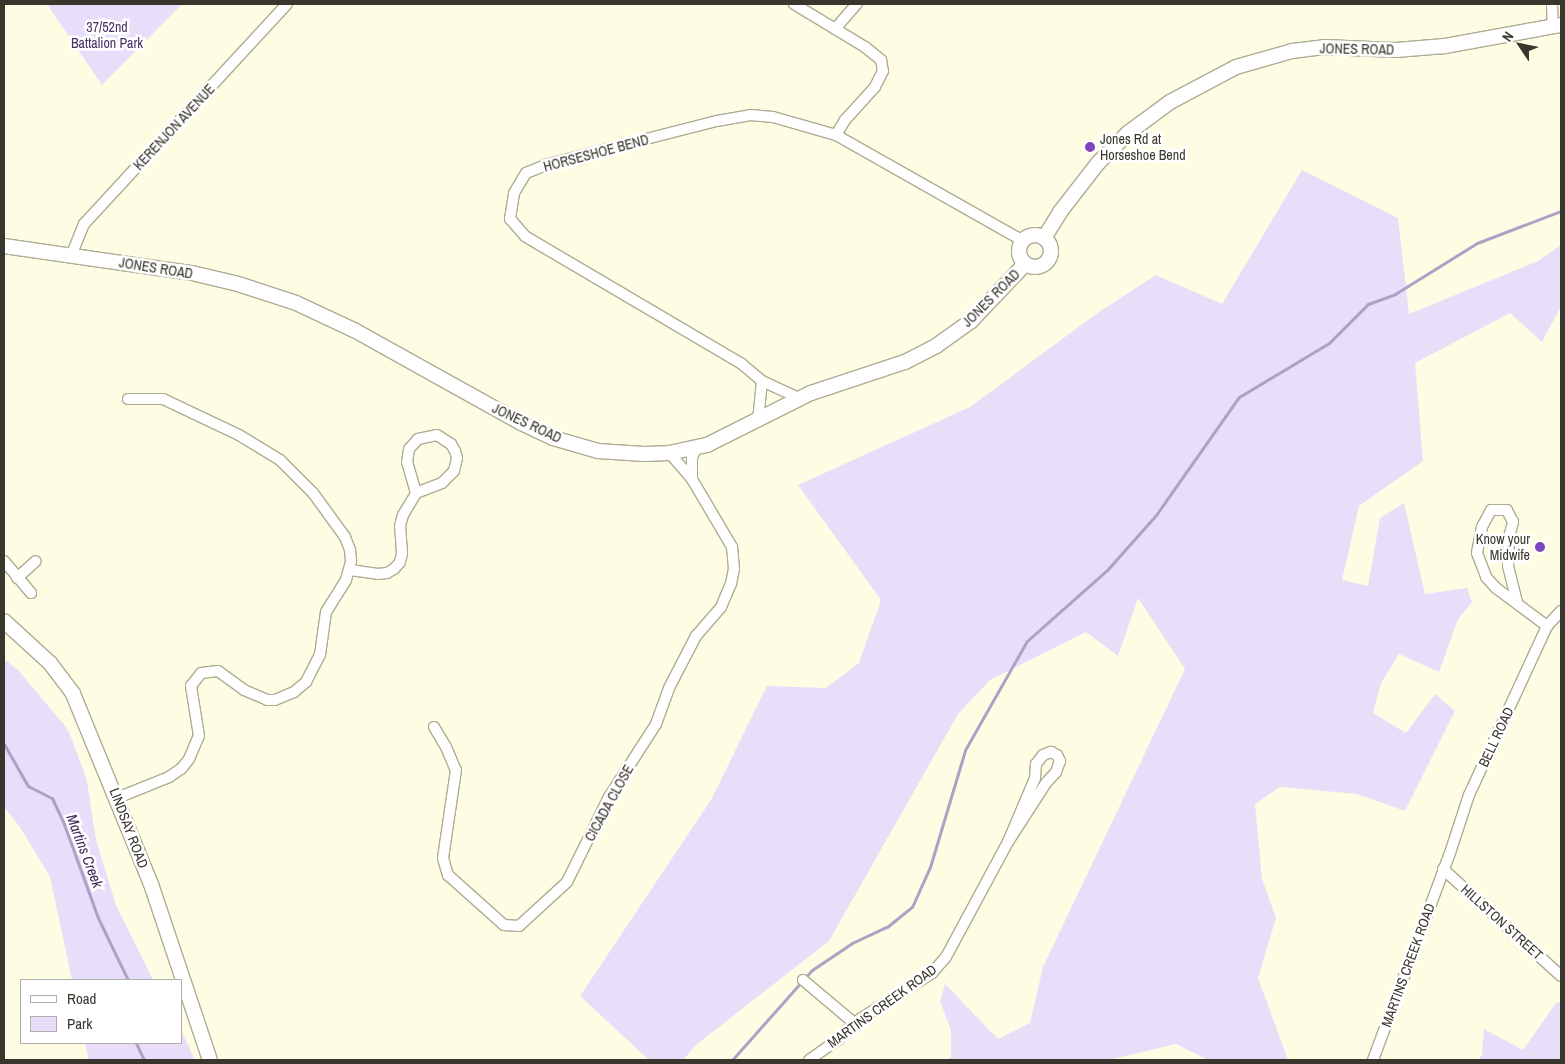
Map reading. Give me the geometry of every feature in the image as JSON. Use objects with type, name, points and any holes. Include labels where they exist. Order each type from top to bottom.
[{"type":"main road","name":"JONES ROAD","points":[[1044,238],[1060,212],[1098,163],[1128,133],[1170,102],[1236,68],[1292,51],[1324,47],[1396,50],[1445,46],[1557,26]]},
{"type":"main road","points":[[1033,236],[1044,238],[1051,249],[1048,261],[1037,267],[1025,264],[1019,253],[1023,241],[1033,236]]},
{"type":"main road","name":"JONES ROAD","points":[[4,246],[192,274],[238,284],[296,302],[354,330],[521,423],[553,438],[598,450],[669,453],[696,448],[801,398],[905,362],[936,346],[971,321],[1025,264]]},
{"type":"main road","name":"LINDSAY ROAD","points":[[4,621],[50,663],[73,694],[117,798],[150,884],[210,1060]]},
{"type":"street","name":"KERENJON AVENUE","points":[[71,256],[84,224],[287,4]]},
{"type":"street","points":[[794,4],[880,60],[883,71],[875,87],[845,120],[836,135]]},
{"type":"street","points":[[835,29],[857,4]]},
{"type":"street","points":[[1552,4],[1557,26]]},
{"type":"street","name":"HORSESHOE BEND","points":[[762,381],[742,364],[525,236],[510,219],[514,193],[526,173],[548,164],[717,121],[750,115],[773,117],[836,135],[1023,241]]},
{"type":"street","points":[[758,420],[762,381],[801,398]]},
{"type":"street","points":[[117,798],[168,777],[181,769],[189,759],[198,736],[191,686],[202,673],[218,671],[244,690],[267,700],[275,700],[294,692],[306,682],[320,655],[326,612],[350,570],[350,550],[345,537],[313,493],[280,460],[239,435],[163,399],[128,399]]},
{"type":"street","points":[[350,570],[378,574],[387,573],[400,562],[402,553],[400,526],[403,515],[416,493],[442,483],[454,471],[457,458],[455,452],[451,444],[437,435],[418,439],[409,449],[407,462],[416,493]]},
{"type":"street","points":[[692,479],[692,458],[696,448]]},
{"type":"street","name":"CICADA CLOSE","points":[[434,728],[446,747],[456,770],[442,858],[448,875],[504,925],[519,926],[567,882],[609,797],[656,724],[669,688],[696,636],[721,607],[731,584],[734,569],[732,547],[692,479],[669,453]]},
{"type":"street","points":[[1517,602],[1508,566],[1509,537],[1513,522],[1507,510],[1491,510],[1482,527],[1477,553],[1486,577],[1517,602],[1547,626]]},
{"type":"street","points":[[4,561],[30,593]]},
{"type":"street","points":[[17,578],[36,561]]},
{"type":"street","name":"BELL ROAD","points":[[1443,869],[1469,795],[1547,626],[1561,612]]},
{"type":"street","name":"MARTINS CREEK ROAD","points":[[809,1060],[838,1040],[854,1023],[932,973],[946,957],[1008,842],[1046,783],[1056,772],[1060,761],[1057,755],[1051,752],[1043,754],[1036,764],[1035,778],[1008,842]]},
{"type":"street","name":"HILLSTON STREET","points":[[1443,869],[1561,976]]},
{"type":"street","name":"MARTINS CREEK ROAD","points":[[1373,1060],[1443,869]]},
{"type":"street","points":[[803,980],[854,1023]]},
{"type":"green space","name":"37/52nd Battalion Park","points":[[47,4],[182,4],[102,85]]},
{"type":"green space","points":[[1302,170],[1398,218],[1409,314],[1538,261],[1561,245],[1561,306],[1542,342],[1510,313],[1415,363],[1423,461],[1359,506],[1342,580],[1368,586],[1380,518],[1404,503],[1425,594],[1467,588],[1472,602],[1458,619],[1439,672],[1399,654],[1381,683],[1373,713],[1406,733],[1435,694],[1455,711],[1405,811],[1357,794],[1280,787],[1255,804],[1262,879],[1276,918],[1258,978],[1288,1060],[1208,1060],[1176,1044],[1108,1060],[946,1060],[951,1057],[951,1030],[940,1001],[945,984],[998,1039],[1030,1023],[1043,967],[1185,669],[1138,598],[1118,656],[1086,632],[990,680],[958,714],[829,941],[697,1044],[683,1060],[649,1060],[580,996],[711,800],[767,686],[826,688],[859,663],[881,600],[798,485],[970,407],[1099,312],[1156,275],[1222,304]]},
{"type":"green space","points":[[4,659],[18,670],[66,727],[72,739],[87,781],[96,840],[116,905],[153,979],[72,979],[50,877],[20,827],[4,807]]},
{"type":"green space","points":[[1561,1002],[1561,1060],[1478,1060],[1482,1055],[1484,1029],[1523,1050],[1556,1003]]},
{"type":"green space","points":[[182,1032],[195,1060],[89,1060],[85,1044],[182,1044]]},
{"type":"waterway","points":[[732,1060],[812,970],[852,943],[887,927],[912,907],[930,867],[965,750],[1027,641],[1108,569],[1156,515],[1239,397],[1329,343],[1368,304],[1395,294],[1477,243],[1561,211]]},
{"type":"waterway","name":"Martins Creek","points":[[4,744],[28,786],[52,798],[64,824],[98,918],[128,979]]},
{"type":"waterway","name":"Martins Creek","points":[[136,1044],[144,1060]]},
{"type":"place","name":"Jones Rd at Horseshoe Bend","points":[[1090,147]]},
{"type":"place","name":"Know your Midwife","points":[[1540,547]]}]
